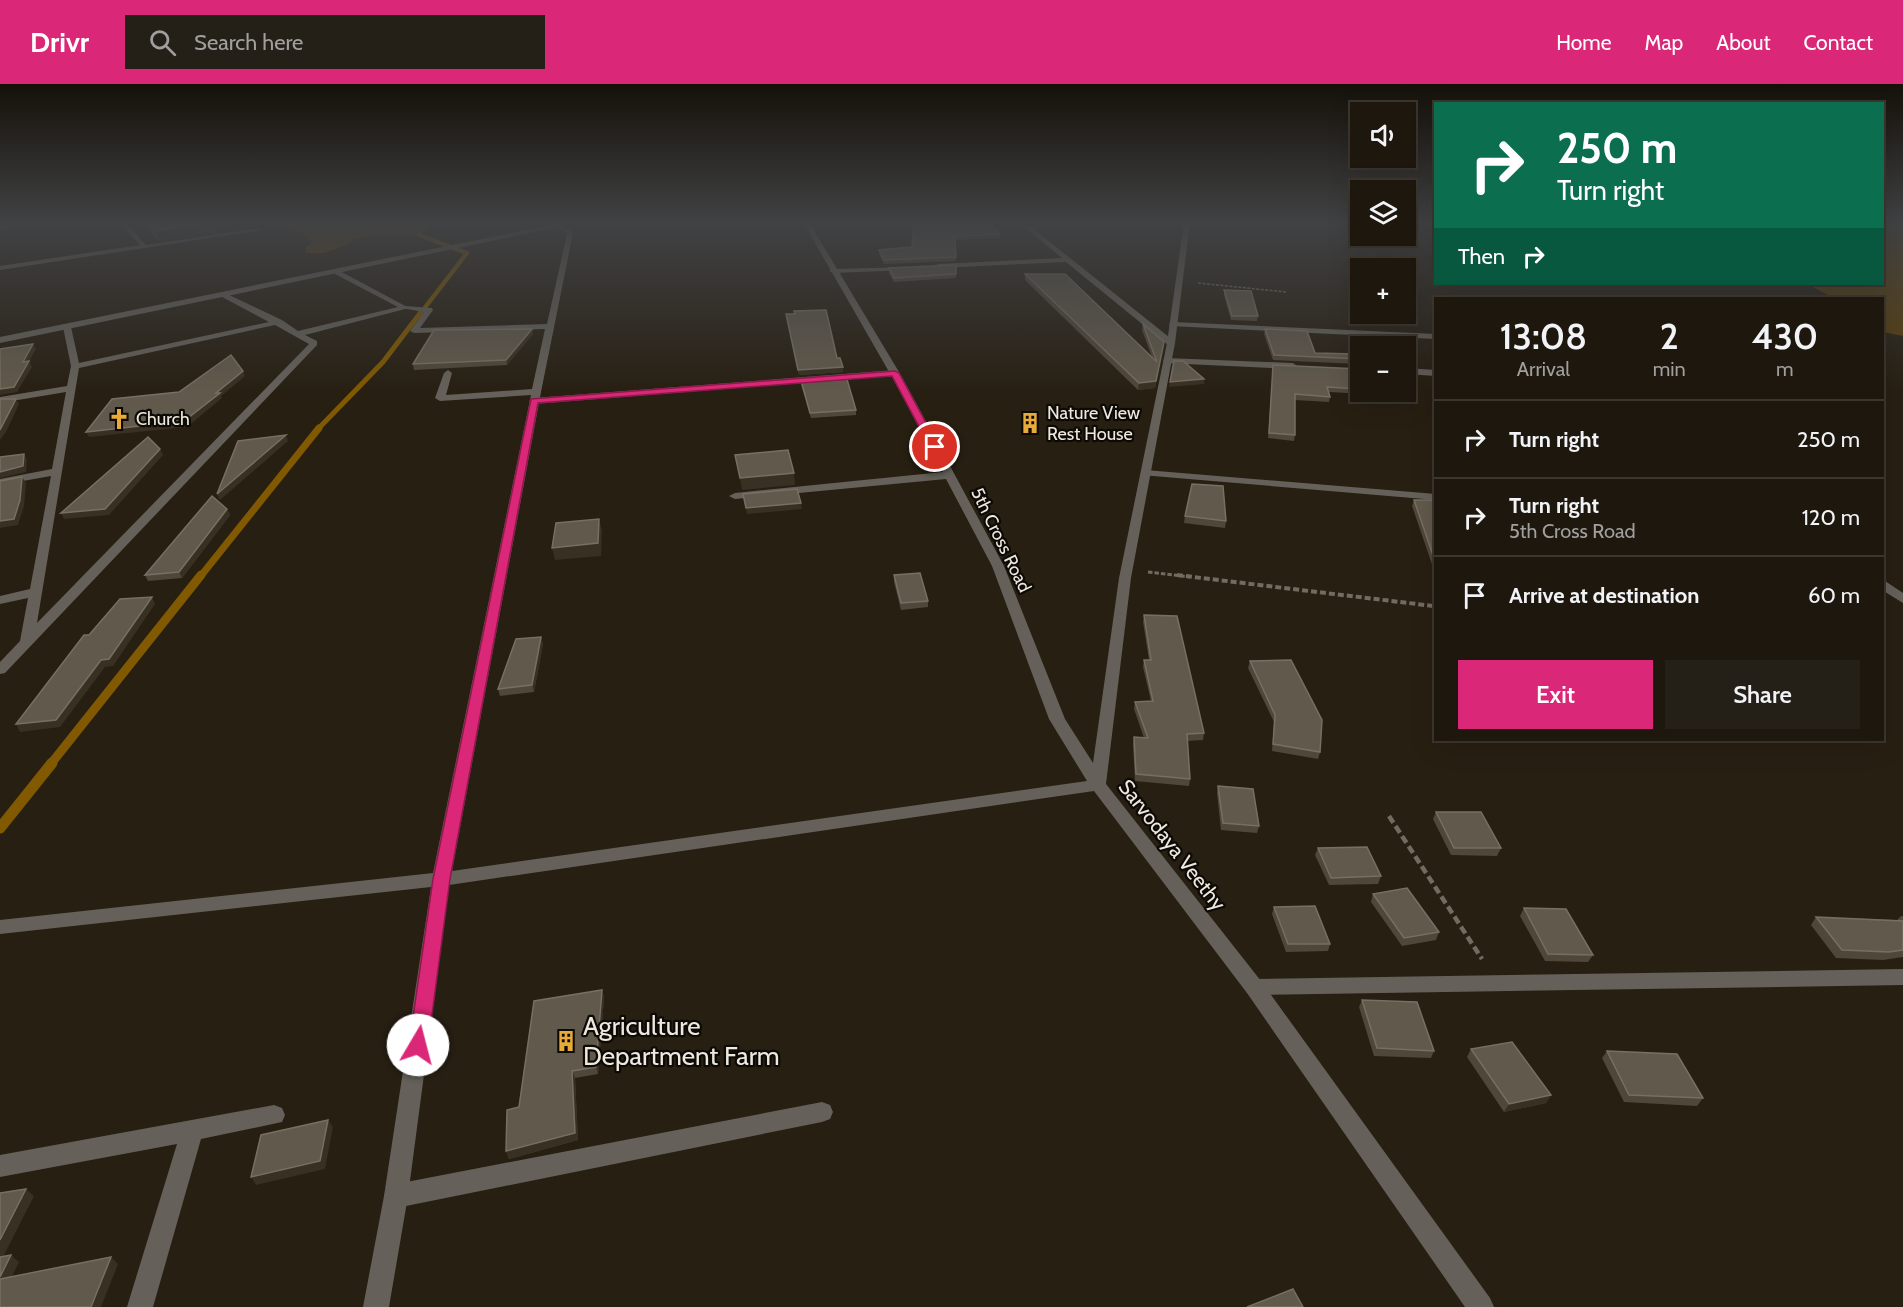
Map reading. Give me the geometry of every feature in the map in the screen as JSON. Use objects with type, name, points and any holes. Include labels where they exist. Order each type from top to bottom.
[{"type":"street","points":[[0,340],[303,279]]},
{"type":"street","points":[[351,279],[405,308]]},
{"type":"street","points":[[376,1307],[396,1196],[441,879],[535,396],[560,279]]},
{"type":"street","name":"5th Cross Road","points":[[838,279],[895,373],[998,566],[1057,719],[1098,785]]},
{"type":"street","points":[[1091,279],[1171,344]]},
{"type":"street","name":"Sarvodaya Veethy","points":[[1179,280],[1171,344],[1126,570],[1098,785],[1254,987],[1481,1307]]},
{"type":"street","points":[[0,670],[314,343],[279,322],[225,295]]},
{"type":"street","points":[[297,334],[405,308],[429,310],[414,331],[550,326]]},
{"type":"street","points":[[75,366],[279,322]]},
{"type":"street","points":[[1173,324],[1434,337]]},
{"type":"street","points":[[27,642],[75,366],[67,327]]},
{"type":"street","points":[[1167,362],[1305,367]]},
{"type":"street","points":[[1416,372],[1434,373]]},
{"type":"street","points":[[448,373],[440,398],[535,396],[895,373]]},
{"type":"street","points":[[0,400],[71,388]]},
{"type":"street","points":[[0,482],[57,471]]},
{"type":"street","points":[[1145,474],[1434,497]]},
{"type":"street","points":[[735,496],[950,476]]},
{"type":"street","points":[[1884,585],[1903,599]]},
{"type":"street","points":[[0,600],[36,592]]},
{"type":"street","points":[[0,927],[441,879],[1098,785]]},
{"type":"street","points":[[1254,987],[1903,977]]},
{"type":"street","points":[[396,1196],[822,1112]]},
{"type":"street","points":[[0,1166],[274,1115]]},
{"type":"street","points":[[140,1307],[192,1131]]},
{"type":"path","points":[[1179,280],[1286,292]]},
{"type":"path","points":[[1126,570],[1433,606]]},
{"type":"path","points":[[1389,816],[1497,983]]},
{"type":"shaded area","points":[[1884,279],[1903,279],[1903,336],[1884,332],[1884,297],[1831,297],[1810,285],[1884,285]]},
{"type":"building","points":[[1030,279],[1070,279],[1157,362],[1143,324],[1164,342],[1156,381],[1139,383]]},
{"type":"building","points":[[1224,290],[1251,291],[1258,316],[1232,316]]},
{"type":"building","points":[[826,310],[837,358],[840,358],[843,367],[798,370],[786,314],[795,314],[794,311]]},
{"type":"building","points":[[532,329],[506,360],[413,364],[434,330]]},
{"type":"building","points":[[1265,329],[1307,331],[1315,353],[1350,354],[1350,359],[1274,355]]},
{"type":"building","points":[[33,344],[23,362],[29,361],[14,387],[0,389],[0,349]]},
{"type":"building","points":[[231,355],[243,371],[216,393],[220,393],[184,421],[86,432],[112,399],[179,392]]},
{"type":"building","points":[[1174,361],[1183,361],[1204,379],[1170,382]]},
{"type":"building","points":[[1273,365],[1350,369],[1350,388],[1327,387],[1330,397],[1295,394],[1295,435],[1269,433]]},
{"type":"building","points":[[846,376],[856,410],[810,413],[801,380]]},
{"type":"building","points":[[0,399],[16,399],[0,430]]},
{"type":"building","points":[[286,435],[217,494],[238,441]]},
{"type":"building","points":[[148,437],[160,449],[105,509],[61,513]]},
{"type":"building","points":[[788,450],[794,473],[740,478],[735,455]]},
{"type":"building","points":[[24,454],[23,466],[0,472],[0,457]]},
{"type":"building","points":[[22,477],[20,500],[14,519],[0,521],[0,481]]},
{"type":"building","points":[[1192,484],[1223,486],[1226,521],[1185,516]]},
{"type":"building","points":[[797,489],[801,503],[746,508],[743,494]]},
{"type":"building","points":[[212,496],[227,509],[179,572],[145,575]]},
{"type":"building","points":[[1414,500],[1434,500],[1434,558]]},
{"type":"building","points":[[599,519],[598,543],[552,548],[556,523]]},
{"type":"building","points":[[920,573],[928,601],[901,603],[894,575]]},
{"type":"building","points":[[152,597],[109,659],[101,660],[56,720],[16,724],[84,635],[89,635],[120,599]]},
{"type":"building","points":[[1144,615],[1177,616],[1204,733],[1187,734],[1190,779],[1136,774],[1134,737],[1148,738],[1135,702],[1153,701],[1144,660],[1151,660]]},
{"type":"building","points":[[541,637],[532,685],[498,689],[516,639]]},
{"type":"building","points":[[1291,660],[1322,720],[1320,752],[1273,744],[1275,715],[1250,661]]},
{"type":"building","points":[[1218,786],[1253,789],[1259,826],[1223,823]]},
{"type":"building","points":[[1436,812],[1481,812],[1501,848],[1454,848]]},
{"type":"building","points":[[1367,847],[1381,876],[1331,878],[1318,848]]},
{"type":"building","points":[[1407,888],[1439,932],[1404,938],[1373,894]]},
{"type":"building","points":[[1315,906],[1330,944],[1288,944],[1274,907]]},
{"type":"building","points":[[1524,908],[1566,909],[1593,955],[1548,954]]},
{"type":"building","points":[[1816,917],[1903,921],[1903,950],[1889,952],[1842,950]]},
{"type":"building","points":[[602,990],[596,1067],[572,1071],[575,1133],[506,1151],[507,1110],[519,1107],[534,1001]]},
{"type":"building","points":[[1362,1000],[1417,1002],[1434,1051],[1377,1048]]},
{"type":"building","points":[[1512,1042],[1551,1095],[1509,1104],[1471,1049]]},
{"type":"building","points":[[1607,1051],[1677,1054],[1703,1098],[1629,1095]]},
{"type":"building","points":[[328,1120],[320,1161],[251,1177],[261,1135]]},
{"type":"building","points":[[26,1189],[0,1240],[0,1193]]},
{"type":"building","points":[[11,1255],[0,1277],[0,1257]]},
{"type":"building","points":[[111,1257],[91,1307],[0,1307],[0,1279]]},
{"type":"building","points":[[1293,1289],[1303,1307],[1247,1307]]},
{"type":"waterway","points":[[420,314],[447,279]]},
{"type":"waterway","points":[[317,430],[383,362],[421,312]]},
{"type":"waterway","points":[[200,577],[319,428]]},
{"type":"waterway","points":[[50,765],[201,575]]},
{"type":"waterway","points":[[0,828],[52,763]]},
{"type":"place","name":"Church","points":[[119,419]]},
{"type":"place","name":"Nature View Rest House","points":[[1030,423]]},
{"type":"place","name":"Agriculture Department Farm","points":[[566,1041]]},
{"type":"route","points":[[418,1045],[441,879],[534,401],[895,373],[935,447]]}]
